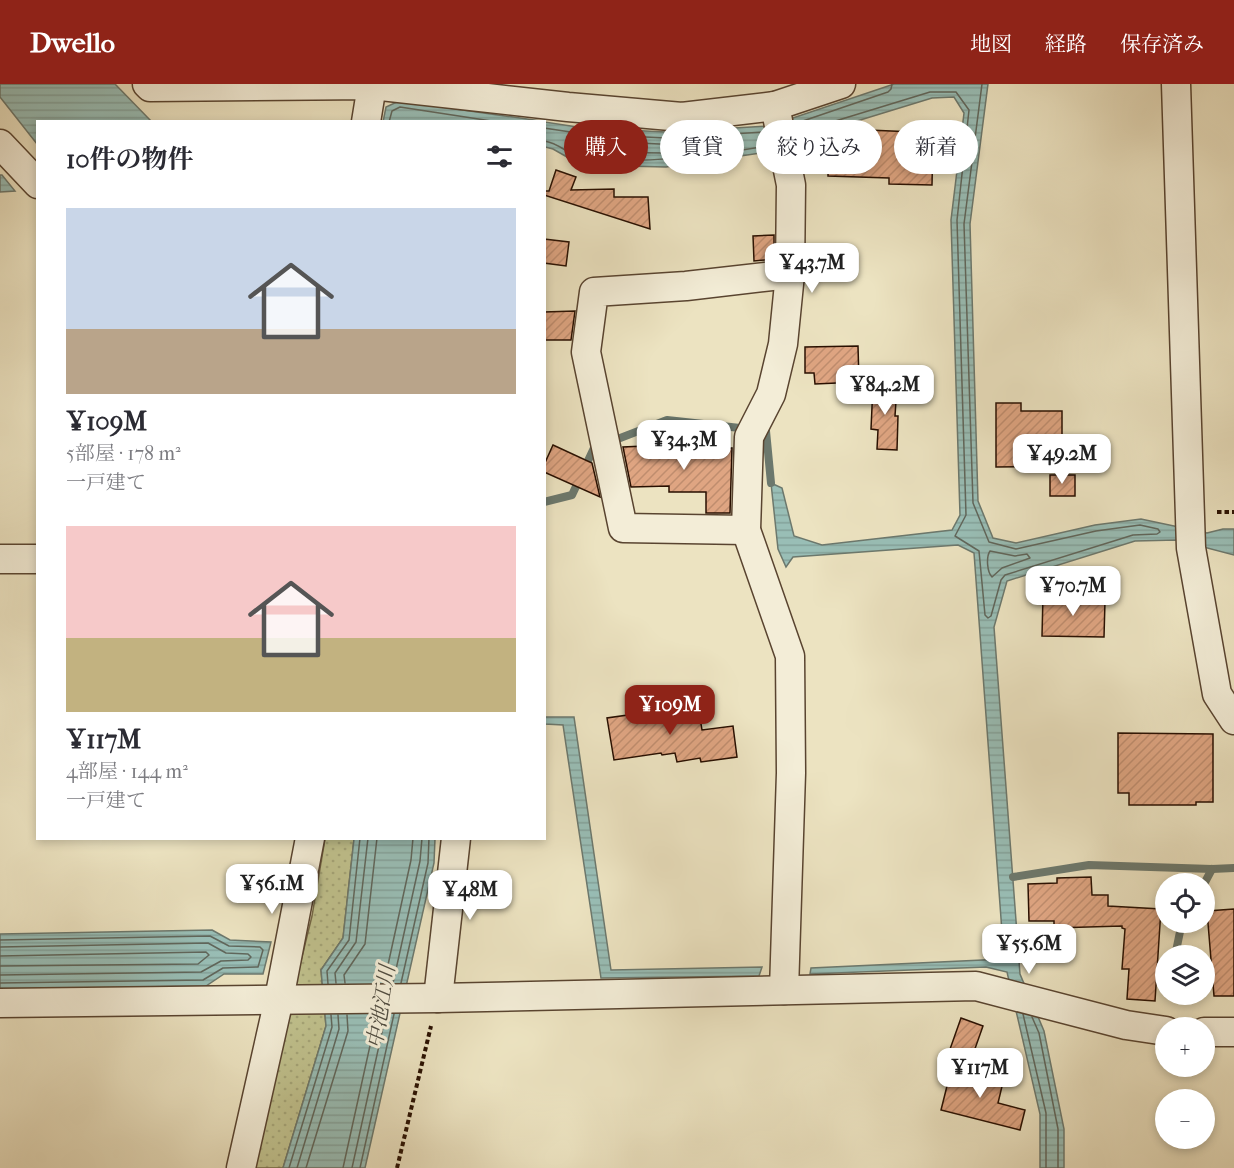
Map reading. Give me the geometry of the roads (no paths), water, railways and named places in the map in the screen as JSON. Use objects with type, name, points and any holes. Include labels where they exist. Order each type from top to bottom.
[{"type":"street","points":[[147,84],[150,87],[372,86],[568,107],[682,117],[756,120]]},
{"type":"street","points":[[780,120],[841,84]]},
{"type":"street","points":[[1176,84],[1190,537],[1218,694],[1234,720]]},
{"type":"street","points":[[366,120],[372,86]]},
{"type":"street","points":[[0,144],[36,182]]},
{"type":"street","points":[[784,990],[791,773],[790,656],[746,530],[749,437],[771,394],[783,344],[790,274],[791,185],[789,174]]},
{"type":"street","points":[[746,530],[623,528],[586,352],[594,292],[686,286],[790,274]]},
{"type":"street","points":[[0,559],[36,558]]},
{"type":"street","points":[[241,1168],[286,999],[310,840]]},
{"type":"street","points":[[432,998],[456,840]]},
{"type":"street","points":[[0,1003],[432,998],[976,986],[1126,1025],[1155,1029]]},
{"type":"street","points":[[1215,1032],[1234,1032]]},
{"type":"water","points":[[0,84],[115,84],[150,120],[36,120],[36,143],[0,97]]},
{"type":"water","points":[[894,84],[988,84],[978,162],[978,120],[963,120],[964,113],[954,97],[932,98],[860,120],[787,120]]},
{"type":"water","points":[[399,101],[534,120],[383,120],[386,107]]},
{"type":"water","points":[[546,122],[564,125],[564,155],[546,147]]},
{"type":"water","points":[[744,127],[756,127],[756,154],[744,155]]},
{"type":"water","points":[[648,131],[660,132],[660,167],[648,167]]},
{"type":"water","points":[[957,174],[976,174],[970,224],[978,501],[993,538],[1016,543],[1095,525],[1141,519],[1207,533],[1234,529],[1234,555],[1177,540],[1135,541],[1007,581],[994,627],[1020,974],[1044,1031],[1064,1129],[1064,1168],[1040,1168],[1040,1114],[1007,972],[986,967],[810,974],[811,968],[1004,959],[974,553],[958,545],[793,557],[786,567],[778,549],[771,483],[782,488],[794,536],[822,545],[952,530],[960,515],[951,220]]},
{"type":"water","points":[[0,175],[2,175],[15,191],[0,192]]},
{"type":"water","points":[[546,717],[574,717],[611,970],[762,967],[759,976],[601,978],[563,725],[546,724]]},
{"type":"water","name":"中池江川","points":[[354,840],[435,840],[434,863],[365,1168],[283,1168],[326,1026],[321,970],[343,938]]},
{"type":"water","points":[[212,930],[230,940],[271,942],[263,974],[224,974],[206,986],[0,989],[0,934]]},
{"type":"waterway","points":[[615,440],[667,420],[740,428]]},
{"type":"waterway","points":[[766,431],[771,483]]},
{"type":"waterway","points":[[546,502],[572,495],[594,448]]},
{"type":"waterway","points":[[1013,877],[1089,865],[1234,868]]},
{"type":"waterway","points":[[1210,873],[1212,869]]},
{"type":"waterway","points":[[1177,945],[1180,933]]}]
